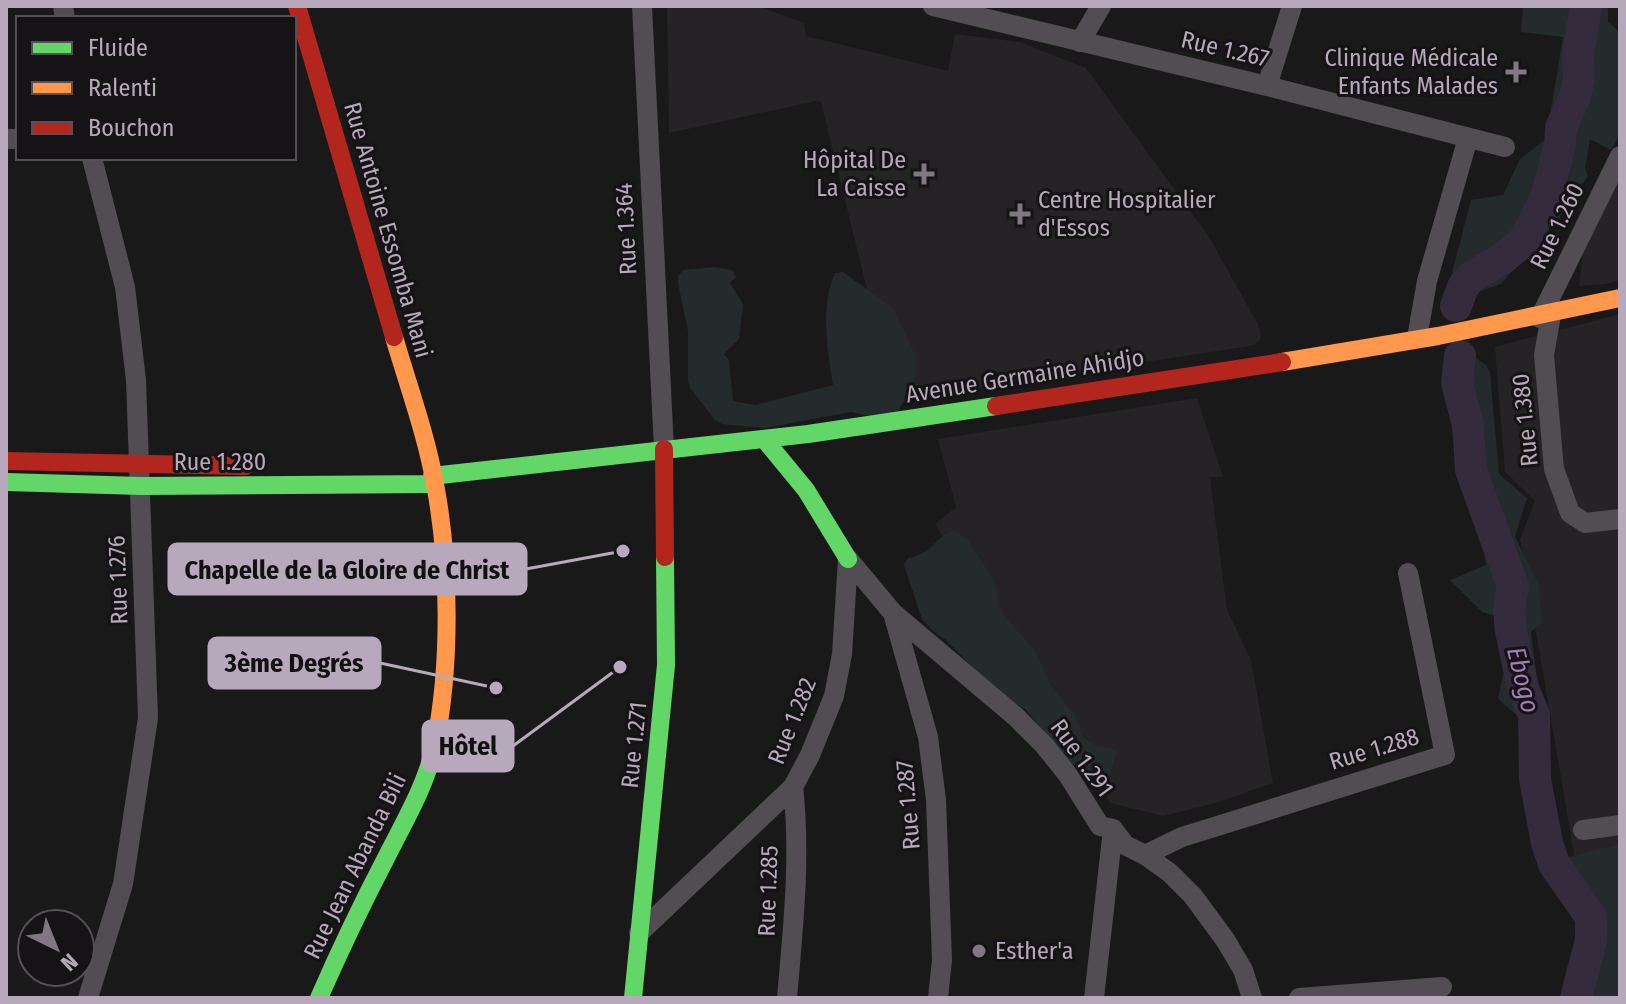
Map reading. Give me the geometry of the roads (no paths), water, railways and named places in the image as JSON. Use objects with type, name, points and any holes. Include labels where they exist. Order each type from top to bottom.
[{"type":"main road","name":"Rue Antoine Essomba Mani","points":[[297,6],[433,476]]},
{"type":"main road","name":"Avenue Germaine Ahidjo","points":[[433,476],[764,439],[1207,373],[1546,317],[1620,298]]},
{"type":"main road","points":[[764,439],[806,490],[848,559]]},
{"type":"main road","name":"Rue 1.271","points":[[633,998],[666,665],[664,449]]},
{"type":"main road","name":"Rue 1.280","points":[[6,461],[384,471],[433,476]]},
{"type":"main road","name":"Rue 1.280","points":[[6,482],[141,486],[433,476]]},
{"type":"main road","name":"Rue Jean Abanda Bili","points":[[319,998],[432,760],[447,661],[443,557],[433,476]]},
{"type":"street","name":"Rue 1.364","points":[[642,6],[664,449]]},
{"type":"street","name":"Rue 1.267","points":[[933,6],[1505,147]]},
{"type":"street","points":[[1080,42],[1101,6]]},
{"type":"street","points":[[1267,86],[1292,6]]},
{"type":"street","points":[[1417,338],[1427,281],[1468,138]]},
{"type":"street","name":"Rue 1.260","points":[[1546,317],[1620,156]]},
{"type":"street","name":"Rue 1.276","points":[[88,998],[123,884],[148,718],[136,380],[125,287],[93,160]]},
{"type":"street","name":"Rue 1.380","points":[[1546,317],[1544,355],[1554,469],[1570,513],[1585,523],[1620,519]]},
{"type":"street","name":"Rue 1.291","points":[[848,559],[893,613],[1015,716],[1044,745],[1068,775],[1100,826],[1113,829],[1125,845],[1170,873],[1193,896],[1237,960],[1252,998]]},
{"type":"street","name":"Rue 1.282","points":[[639,933],[793,787],[834,696],[846,615],[848,559]]},
{"type":"street","name":"Rue 1.288","points":[[1145,855],[1182,837],[1445,755],[1408,573]]},
{"type":"street","name":"Rue 1.287","points":[[893,613],[928,737],[936,800],[942,960],[938,998]]},
{"type":"street","name":"Rue 1.285","points":[[787,998],[795,862],[793,787]]},
{"type":"street","points":[[1583,830],[1620,825]]},
{"type":"street","points":[[1094,998],[1113,829]]},
{"type":"street","points":[[1299,998],[1442,987]]},
{"type":"waterway","name":"Ebogo","points":[[1456,306],[1470,278],[1525,240],[1546,198],[1560,145],[1561,128],[1579,79],[1578,56],[1586,6]]},
{"type":"waterway","name":"Ebogo","points":[[1460,356],[1457,383],[1468,425],[1471,470],[1513,586],[1509,609],[1511,631],[1523,688],[1534,715],[1535,779],[1547,843],[1554,864],[1591,917],[1591,940],[1576,998]]},
{"type":"place","name":"Clinique Médicale Enfants Malades","points":[[1516,72]]},
{"type":"place","name":"Hôpital De La Caisse","points":[[924,174]]},
{"type":"place","name":"Centre Hospitalier d'Essos","points":[[1020,214]]},
{"type":"place","name":"Chapelle de la Gloire de Christ","points":[[623,551]]},
{"type":"place","name":"Hôtel","points":[[620,667]]},
{"type":"place","name":"3ème Degrés","points":[[496,688]]},
{"type":"place","name":"Esther'a","points":[[979,951]]}]
